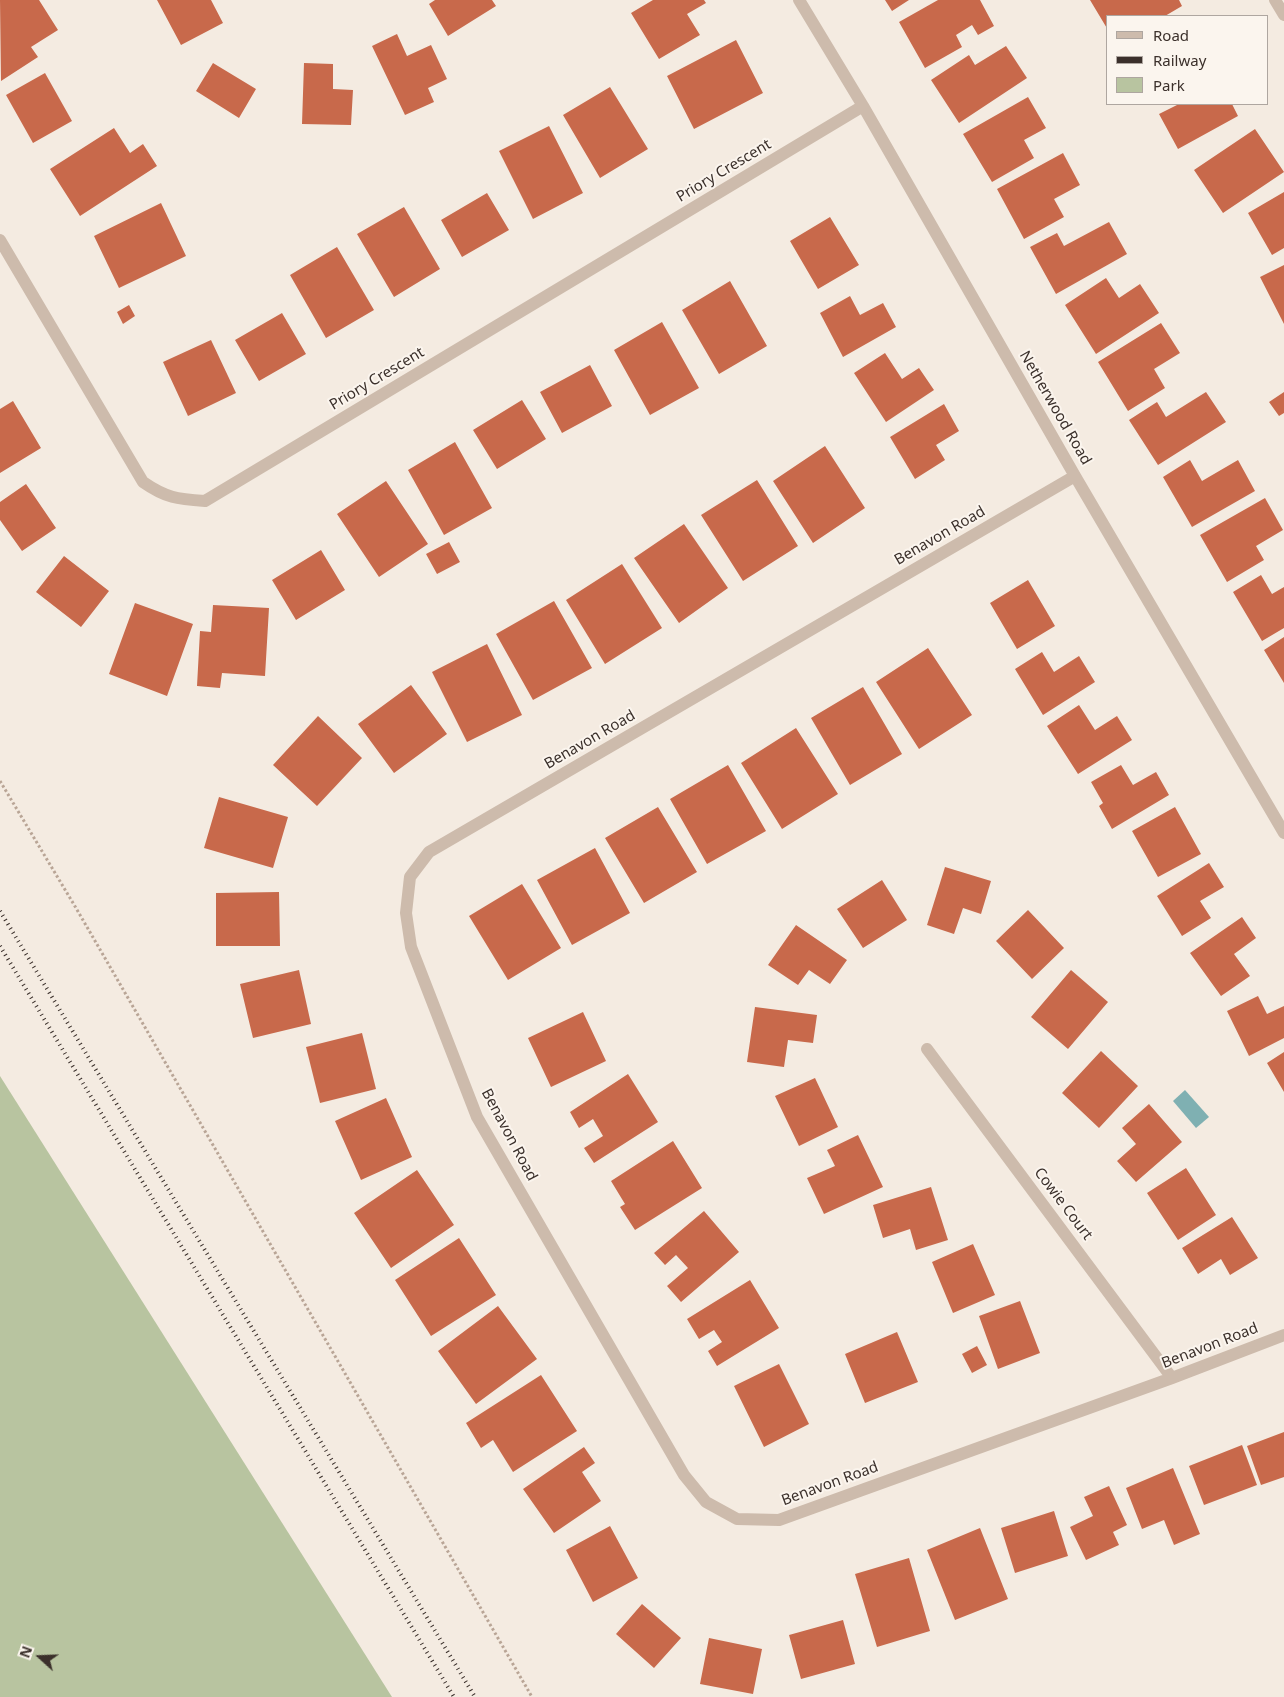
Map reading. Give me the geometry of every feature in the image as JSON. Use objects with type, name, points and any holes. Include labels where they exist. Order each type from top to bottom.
[{"type":"street","name":"Netherwood Road","points":[[799,0],[863,106],[1284,833]]},
{"type":"street","points":[[1275,0],[1284,15]]},
{"type":"street","name":"Priory Crescent","points":[[0,240],[143,482],[158,492],[174,499],[205,501],[863,106]]},
{"type":"street","name":"Benavon Road","points":[[1076,476],[429,852],[410,877],[406,913],[411,948],[477,1117],[684,1475],[706,1502],[737,1518],[779,1520],[1172,1378],[1284,1335]]},
{"type":"street","name":"Cowie Court","points":[[927,1049],[1172,1378]]},
{"type":"path","points":[[0,781],[76,908],[532,1697]]},
{"type":"green space","points":[[0,1076],[392,1697],[0,1697]]},
{"type":"water","points":[[1185,1090],[1209,1117],[1196,1128],[1173,1101]]},
{"type":"building","points":[[0,0],[39,0],[58,30],[31,47],[38,57],[1,81]]},
{"type":"building","points":[[157,0],[211,0],[223,23],[181,45]]},
{"type":"building","points":[[435,0],[492,0],[496,6],[448,36],[429,4]]},
{"type":"building","points":[[653,0],[704,0],[706,3],[687,14],[700,35],[659,59],[631,13]]},
{"type":"building","points":[[885,0],[909,0],[892,11]]},
{"type":"building","points":[[938,0],[980,0],[994,26],[978,35],[972,25],[956,35],[962,47],[925,68],[899,22]]},
{"type":"building","points":[[1090,0],[1179,0],[1182,6],[1167,15],[1106,15],[1106,27]]},
{"type":"building","points":[[397,34],[407,56],[431,45],[447,79],[428,88],[434,102],[405,115],[372,46]]},
{"type":"building","points":[[736,40],[763,93],[694,129],[667,76]]},
{"type":"building","points":[[1006,46],[1027,78],[959,123],[931,80],[969,55],[975,65]]},
{"type":"building","points":[[213,63],[256,89],[239,118],[196,91]]},
{"type":"building","points":[[304,63],[333,64],[333,89],[353,90],[351,125],[302,124]]},
{"type":"building","points":[[45,73],[72,121],[33,143],[6,95]]},
{"type":"building","points":[[610,87],[648,149],[600,178],[563,115]]},
{"type":"building","points":[[1028,97],[1046,128],[1024,140],[1034,158],[992,182],[963,134]]},
{"type":"building","points":[[1177,105],[1232,105],[1238,116],[1178,149],[1159,114]]},
{"type":"building","points":[[549,126],[583,193],[533,219],[499,151]]},
{"type":"building","points":[[114,128],[130,153],[143,144],[157,166],[80,216],[50,169]]},
{"type":"building","points":[[1255,129],[1284,172],[1223,213],[1194,170]]},
{"type":"building","points":[[1063,153],[1080,185],[1054,199],[1064,217],[1024,239],[997,189]]},
{"type":"building","points":[[1284,192],[1284,248],[1272,255],[1248,213]]},
{"type":"building","points":[[487,193],[509,230],[462,257],[441,220]]},
{"type":"building","points":[[161,203],[186,256],[119,288],[94,236]]},
{"type":"building","points":[[404,207],[440,269],[394,297],[357,234]]},
{"type":"building","points":[[830,217],[859,265],[818,289],[790,241]]},
{"type":"building","points":[[1109,222],[1127,254],[1056,294],[1030,247],[1057,233],[1064,246]]},
{"type":"building","points":[[337,247],[374,310],[326,338],[290,275]]},
{"type":"building","points":[[1284,265],[1284,324],[1260,277]]},
{"type":"building","points":[[1106,278],[1119,298],[1140,284],[1159,313],[1096,354],[1065,305]]},
{"type":"building","points":[[730,281],[767,346],[719,374],[682,310]]},
{"type":"building","points":[[850,296],[860,315],[883,303],[896,327],[843,357],[820,313]]},
{"type":"building","points":[[129,305],[135,316],[123,324],[117,312]]},
{"type":"building","points":[[282,313],[306,354],[259,381],[235,340]]},
{"type":"building","points":[[662,322],[699,388],[650,415],[614,350]]},
{"type":"building","points":[[1161,323],[1180,353],[1154,369],[1165,388],[1128,411],[1098,362]]},
{"type":"building","points":[[211,340],[236,393],[188,416],[163,362]]},
{"type":"building","points":[[885,353],[902,379],[919,368],[934,390],[886,422],[854,373]]},
{"type":"building","points":[[590,365],[612,406],[562,433],[540,392]]},
{"type":"building","points":[[1206,392],[1226,422],[1158,465],[1129,420],[1157,402],[1166,417]]},
{"type":"building","points":[[1284,392],[1284,413],[1279,416],[1269,402]]},
{"type":"building","points":[[522,400],[546,439],[497,469],[473,430]]},
{"type":"building","points":[[13,401],[41,448],[0,473],[0,409]]},
{"type":"building","points":[[944,404],[959,431],[936,445],[945,460],[915,479],[890,437]]},
{"type":"building","points":[[455,442],[492,508],[444,535],[408,470]]},
{"type":"building","points":[[825,446],[865,508],[813,543],[773,481]]},
{"type":"building","points":[[1190,460],[1202,481],[1238,460],[1255,491],[1192,527],[1163,477]]},
{"type":"building","points":[[757,480],[798,546],[743,581],[701,515]]},
{"type":"building","points":[[386,481],[428,544],[379,577],[337,514]]},
{"type":"building","points":[[26,484],[56,528],[22,551],[0,520],[0,502]]},
{"type":"building","points":[[1265,498],[1283,530],[1256,546],[1264,560],[1227,582],[1200,535]]},
{"type":"building","points":[[684,524],[728,588],[679,623],[634,558]]},
{"type":"building","points":[[449,542],[460,562],[437,574],[426,554]]},
{"type":"building","points":[[321,550],[345,590],[296,620],[272,580]]},
{"type":"building","points":[[64,556],[109,591],[81,627],[36,592]]},
{"type":"building","points":[[622,564],[662,628],[605,664],[566,600]]},
{"type":"building","points":[[1261,575],[1272,594],[1284,587],[1284,628],[1262,641],[1233,592]]},
{"type":"building","points":[[1028,580],[1055,626],[1017,649],[990,603]]},
{"type":"building","points":[[554,601],[592,668],[533,700],[496,634]]},
{"type":"building","points":[[135,603],[193,624],[167,696],[109,674]]},
{"type":"building","points":[[213,605],[269,608],[265,676],[222,673],[220,688],[197,686],[200,631],[211,632]]},
{"type":"building","points":[[1284,637],[1284,683],[1264,650]]},
{"type":"building","points":[[487,644],[522,715],[467,742],[432,672]]},
{"type":"building","points":[[928,648],[972,715],[919,749],[876,682]]},
{"type":"building","points":[[1042,652],[1054,672],[1079,656],[1095,682],[1043,715],[1015,669]]},
{"type":"building","points":[[411,685],[447,734],[394,773],[358,724]]},
{"type":"building","points":[[863,687],[902,754],[850,785],[811,718]]},
{"type":"building","points":[[1079,705],[1095,730],[1117,716],[1132,740],[1078,774],[1047,726]]},
{"type":"building","points":[[318,716],[362,758],[317,806],[273,765]]},
{"type":"building","points":[[796,728],[838,794],[782,829],[741,763]]},
{"type":"building","points":[[728,765],[766,831],[707,864],[670,799]]},
{"type":"building","points":[[1121,765],[1133,785],[1156,772],[1169,795],[1112,829],[1099,806],[1103,803],[1091,782]]},
{"type":"building","points":[[219,797],[288,817],[273,868],[204,848]]},
{"type":"building","points":[[658,807],[697,872],[644,903],[605,838]]},
{"type":"building","points":[[1175,807],[1201,854],[1158,877],[1132,831]]},
{"type":"building","points":[[595,848],[630,913],[572,945],[537,880]]},
{"type":"building","points":[[1209,863],[1224,887],[1200,901],[1211,918],[1182,936],[1157,896]]},
{"type":"building","points":[[945,867],[991,881],[981,914],[963,908],[954,934],[927,925]]},
{"type":"building","points":[[882,880],[907,920],[863,948],[837,909]]},
{"type":"building","points":[[522,884],[561,948],[508,980],[469,916]]},
{"type":"building","points":[[279,892],[280,946],[216,946],[216,893]]},
{"type":"building","points":[[1028,910],[1064,948],[1032,979],[996,941]]},
{"type":"building","points":[[1242,917],[1256,938],[1234,954],[1250,976],[1221,996],[1190,953]]},
{"type":"building","points":[[796,925],[847,960],[830,984],[809,970],[798,985],[768,965]]},
{"type":"building","points":[[299,970],[311,1024],[253,1038],[240,984]]},
{"type":"building","points":[[1071,970],[1108,1002],[1068,1049],[1031,1017]]},
{"type":"building","points":[[1258,996],[1267,1014],[1284,1006],[1284,1038],[1249,1056],[1227,1011]]},
{"type":"building","points":[[755,1007],[817,1015],[813,1043],[788,1040],[784,1067],[747,1062]]},
{"type":"building","points":[[583,1012],[606,1061],[551,1087],[528,1038]]},
{"type":"building","points":[[362,1033],[376,1089],[320,1103],[306,1047]]},
{"type":"building","points":[[1101,1051],[1138,1086],[1099,1128],[1062,1093]]},
{"type":"building","points":[[1284,1052],[1284,1092],[1267,1063]]},
{"type":"building","points":[[628,1074],[658,1122],[594,1163],[584,1148],[603,1136],[593,1119],[579,1128],[570,1112]]},
{"type":"building","points":[[815,1078],[838,1127],[799,1146],[775,1096]]},
{"type":"building","points":[[386,1098],[412,1157],[361,1180],[335,1121]]},
{"type":"building","points":[[1149,1104],[1182,1142],[1136,1182],[1117,1161],[1136,1144],[1122,1128]]},
{"type":"building","points":[[858,1135],[883,1187],[824,1214],[807,1178],[835,1166],[827,1150]]},
{"type":"building","points":[[673,1141],[702,1188],[635,1230],[620,1207],[625,1204],[611,1181]]},
{"type":"building","points":[[1186,1168],[1216,1215],[1178,1240],[1147,1193]]},
{"type":"building","points":[[417,1170],[454,1225],[391,1268],[354,1213]]},
{"type":"building","points":[[931,1187],[948,1240],[916,1250],[910,1229],[883,1238],[873,1205]]},
{"type":"building","points":[[704,1211],[739,1252],[681,1302],[667,1286],[688,1268],[676,1255],[665,1265],[654,1253]]},
{"type":"building","points":[[1232,1217],[1258,1258],[1230,1275],[1221,1259],[1198,1274],[1182,1248]]},
{"type":"building","points":[[459,1238],[496,1295],[431,1336],[395,1280]]},
{"type":"building","points":[[973,1244],[995,1295],[953,1313],[932,1262]]},
{"type":"building","points":[[750,1280],[779,1328],[717,1366],[708,1351],[722,1342],[714,1330],[699,1339],[687,1319]]},
{"type":"building","points":[[1020,1301],[1040,1353],[998,1369],[979,1316]]},
{"type":"building","points":[[498,1306],[537,1359],[476,1404],[438,1351]]},
{"type":"building","points":[[897,1332],[918,1382],[865,1403],[845,1354]]},
{"type":"building","points":[[977,1346],[987,1365],[972,1373],[962,1354]]},
{"type":"building","points":[[779,1364],[809,1424],[764,1447],[734,1386]]},
{"type":"building","points":[[541,1375],[577,1431],[513,1472],[493,1440],[481,1448],[466,1423]]},
{"type":"building","points":[[1284,1432],[1284,1477],[1261,1485],[1247,1446]]},
{"type":"building","points":[[1242,1445],[1257,1485],[1204,1505],[1189,1466]]},
{"type":"building","points":[[584,1447],[595,1463],[582,1472],[601,1501],[554,1533],[523,1489]]},
{"type":"building","points":[[1173,1468],[1200,1534],[1174,1545],[1164,1520],[1142,1529],[1126,1488]]},
{"type":"building","points":[[1109,1486],[1127,1525],[1113,1532],[1119,1545],[1086,1560],[1070,1527],[1093,1516],[1084,1497]]},
{"type":"building","points":[[1054,1511],[1068,1556],[1015,1573],[1001,1528]]},
{"type":"building","points":[[610,1526],[638,1578],[593,1602],[566,1550]]},
{"type":"building","points":[[980,1528],[1008,1599],[955,1620],[927,1550]]},
{"type":"building","points":[[909,1558],[930,1631],[877,1647],[855,1574]]},
{"type":"building","points":[[642,1604],[681,1638],[654,1668],[616,1634]]},
{"type":"building","points":[[843,1620],[855,1664],[801,1679],[789,1635]]},
{"type":"building","points":[[709,1638],[762,1649],[753,1694],[700,1684]]},
{"type":"railway","points":[[0,911],[475,1697]]},
{"type":"railway","points":[[0,946],[454,1697]]}]
